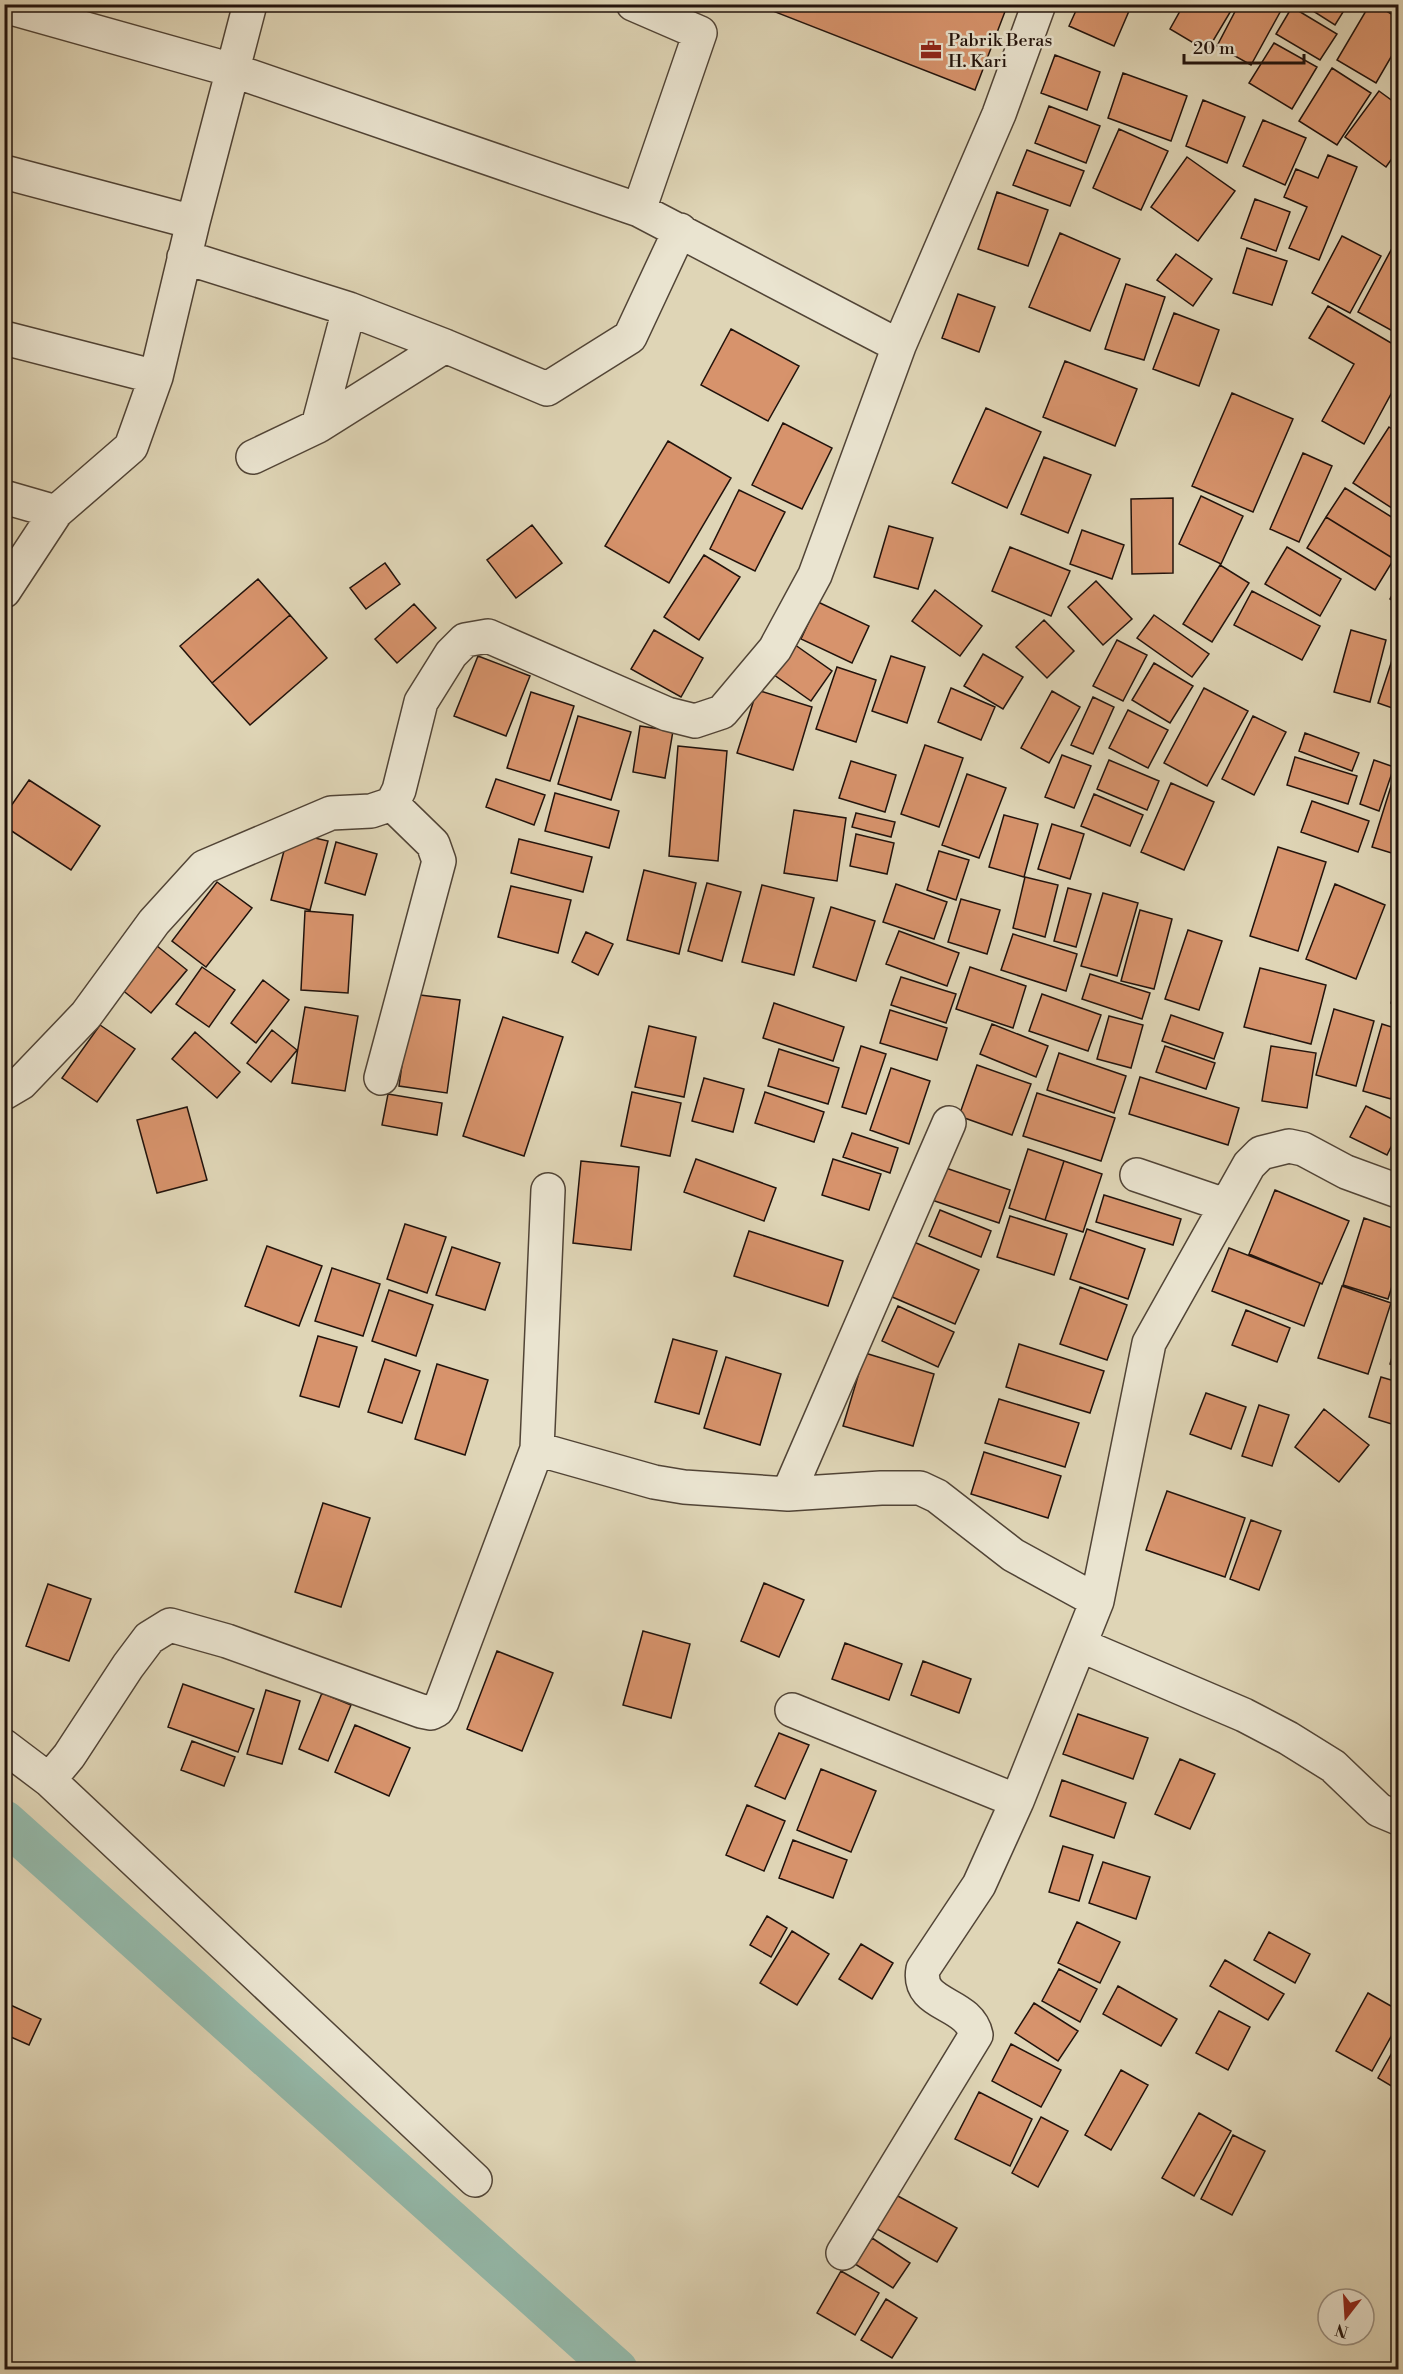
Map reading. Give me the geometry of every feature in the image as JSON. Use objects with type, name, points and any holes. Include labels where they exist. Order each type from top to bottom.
[{"type":"street","points":[[4,591],[56,512],[131,447],[156,377],[184,257],[250,4]]},
{"type":"street","points":[[633,4],[700,33],[639,210]]},
{"type":"street","points":[[4,1093],[21,1083],[86,1015],[154,922],[204,867],[331,813],[370,812],[392,804],[399,790],[422,702],[451,654],[465,640],[488,636],[667,714],[695,721],[722,712],[775,649],[816,575],[899,346],[999,114],[1039,4]]},
{"type":"street","points":[[4,6],[232,70],[639,210],[899,346]]},
{"type":"street","points":[[4,172],[193,222]]},
{"type":"street","points":[[184,257],[349,309],[547,389],[630,337],[680,230]]},
{"type":"street","points":[[318,426],[349,309]]},
{"type":"street","points":[[4,338],[156,377]]},
{"type":"street","points":[[254,457],[318,426],[445,346]]},
{"type":"street","points":[[4,497],[56,512]]},
{"type":"street","points":[[381,1078],[439,861],[433,844],[392,804]]},
{"type":"street","points":[[788,1494],[949,1123]]},
{"type":"street","points":[[843,2253],[976,2036],[974,2026],[965,2016],[926,1992],[921,1981],[923,1970],[979,1885],[1017,1801],[1097,1600],[1149,1343],[1225,1205],[1249,1165],[1261,1153],[1277,1147],[1289,1146],[1303,1149],[1346,1172],[1398,1191]]},
{"type":"street","points":[[1137,1175],[1225,1205]]},
{"type":"street","points":[[50,1780],[69,1756],[149,1638],[170,1625],[227,1641],[421,1711],[431,1713],[436,1710],[442,1702],[537,1449],[548,1190]]},
{"type":"street","points":[[537,1449],[654,1482],[684,1487],[788,1494],[881,1488],[921,1488],[937,1496],[1013,1556],[1097,1600]]},
{"type":"street","points":[[1080,1645],[1244,1715],[1288,1738],[1333,1766],[1379,1809],[1398,1818]]},
{"type":"street","points":[[792,1710],[1017,1801]]},
{"type":"street","points":[[4,1746],[50,1780],[475,2180]]},
{"type":"building","name":"Pabrik Beras H. Kari","points":[[760,4],[994,4],[1006,9],[975,90],[760,6]]},
{"type":"building","points":[[1079,4],[1132,4],[1114,46],[1069,26]]},
{"type":"building","points":[[1184,4],[1235,4],[1207,51],[1170,29]]},
{"type":"building","points":[[1239,4],[1284,5],[1251,65],[1217,46]]},
{"type":"building","points":[[1302,4],[1348,4],[1335,25]]},
{"type":"building","points":[[1370,4],[1375,4],[1398,18],[1398,45],[1376,83],[1337,60]]},
{"type":"building","points":[[1292,7],[1337,34],[1320,60],[1276,34]]},
{"type":"building","points":[[1274,43],[1317,67],[1292,109],[1249,83]]},
{"type":"building","points":[[1055,55],[1100,72],[1087,110],[1041,93]]},
{"type":"building","points":[[1332,68],[1371,93],[1337,145],[1299,121]]},
{"type":"building","points":[[1123,73],[1187,96],[1171,141],[1108,118]]},
{"type":"building","points":[[1379,91],[1398,105],[1398,150],[1386,167],[1345,137]]},
{"type":"building","points":[[1203,100],[1245,117],[1227,163],[1186,146]]},
{"type":"building","points":[[1049,106],[1100,126],[1086,163],[1035,143]]},
{"type":"building","points":[[1263,120],[1306,138],[1285,185],[1243,166]]},
{"type":"building","points":[[1119,129],[1168,151],[1141,210],[1093,188]]},
{"type":"building","points":[[1027,150],[1084,171],[1070,206],[1013,185]]},
{"type":"building","points":[[1328,155],[1357,167],[1319,260],[1289,248],[1307,207],[1284,197],[1296,169],[1318,178]]},
{"type":"building","points":[[1187,157],[1235,191],[1198,241],[1151,207]]},
{"type":"building","points":[[997,192],[1048,210],[1028,266],[978,249]]},
{"type":"building","points":[[1255,199],[1290,212],[1276,251],[1241,238]]},
{"type":"building","points":[[1060,233],[1120,259],[1090,331],[1029,307]]},
{"type":"building","points":[[1342,236],[1381,256],[1350,313],[1312,293]]},
{"type":"building","points":[[1398,237],[1398,334],[1358,312]]},
{"type":"building","points":[[1247,248],[1287,261],[1272,305],[1233,293]]},
{"type":"building","points":[[1176,254],[1212,279],[1193,306],[1157,280]]},
{"type":"building","points":[[1126,284],[1165,297],[1144,360],[1105,349]]},
{"type":"building","points":[[958,294],[995,307],[979,352],[942,338]]},
{"type":"building","points":[[1328,306],[1398,347],[1398,381],[1364,444],[1322,421],[1354,364],[1309,338]]},
{"type":"building","points":[[1174,313],[1219,330],[1199,386],[1153,369]]},
{"type":"building","points":[[731,329],[799,366],[768,421],[701,385]]},
{"type":"building","points":[[1065,361],[1137,389],[1115,446],[1043,417]]},
{"type":"building","points":[[1232,393],[1293,419],[1253,512],[1192,486]]},
{"type":"building","points":[[986,408],[1041,432],[1007,508],[952,483]]},
{"type":"building","points":[[783,423],[832,448],[802,509],[752,485]]},
{"type":"building","points":[[1389,427],[1398,433],[1398,512],[1353,483]]},
{"type":"building","points":[[668,441],[731,478],[669,583],[605,546]]},
{"type":"building","points":[[1303,453],[1332,466],[1299,542],[1270,529]]},
{"type":"building","points":[[1044,457],[1091,475],[1068,533],[1021,514]]},
{"type":"building","points":[[1345,488],[1398,521],[1398,552],[1394,559],[1326,517]]},
{"type":"building","points":[[739,490],[785,512],[755,571],[710,549]]},
{"type":"building","points":[[1201,496],[1243,516],[1221,564],[1179,544]]},
{"type":"building","points":[[1173,498],[1173,573],[1132,574],[1131,499]]},
{"type":"building","points":[[1326,517],[1394,559],[1375,590],[1307,548]]},
{"type":"building","points":[[532,525],[562,563],[516,598],[487,560]]},
{"type":"building","points":[[889,526],[933,538],[918,589],[874,577]]},
{"type":"building","points":[[1082,530],[1124,545],[1112,579],[1070,564]]},
{"type":"building","points":[[1010,547],[1070,571],[1051,616],[992,591]]},
{"type":"building","points":[[1287,547],[1341,579],[1320,616],[1265,584]]},
{"type":"building","points":[[704,555],[740,577],[699,640],[664,617]]},
{"type":"building","points":[[385,563],[400,584],[366,609],[350,588]]},
{"type":"building","points":[[1220,565],[1249,583],[1212,642],[1183,624]]},
{"type":"building","points":[[258,579],[290,615],[212,683],[180,646]]},
{"type":"building","points":[[1096,581],[1132,619],[1103,645],[1068,607]]},
{"type":"building","points":[[1398,584],[1398,604],[1390,599]]},
{"type":"building","points":[[935,590],[982,626],[960,656],[912,621]]},
{"type":"building","points":[[1252,591],[1320,626],[1302,660],[1234,625]]},
{"type":"building","points":[[818,602],[869,626],[852,663],[801,639]]},
{"type":"building","points":[[414,604],[436,628],[397,663],[375,639]]},
{"type":"building","points":[[290,615],[327,658],[250,725],[212,683]]},
{"type":"building","points":[[1154,615],[1209,654],[1192,677],[1137,638]]},
{"type":"building","points":[[1044,620],[1074,651],[1047,678],[1016,647]]},
{"type":"building","points":[[654,630],[703,658],[681,697],[631,669]]},
{"type":"building","points":[[1351,630],[1386,640],[1370,702],[1334,692]]},
{"type":"building","points":[[1117,640],[1147,655],[1123,701],[1093,686]]},
{"type":"building","points":[[791,642],[832,671],[811,701],[770,672]]},
{"type":"building","points":[[1398,642],[1398,710],[1378,703]]},
{"type":"building","points":[[983,654],[1023,677],[1003,709],[964,686]]},
{"type":"building","points":[[478,656],[530,676],[506,736],[454,716]]},
{"type":"building","points":[[891,656],[925,667],[907,723],[872,711]]},
{"type":"building","points":[[1154,663],[1193,686],[1170,723],[1132,700]]},
{"type":"building","points":[[837,667],[876,680],[856,742],[816,729]]},
{"type":"building","points":[[951,688],[995,707],[981,740],[938,722]]},
{"type":"building","points":[[1204,688],[1248,711],[1207,786],[1164,763]]},
{"type":"building","points":[[757,690],[812,707],[793,770],[737,753]]},
{"type":"building","points":[[1052,691],[1080,707],[1049,763],[1021,748]]},
{"type":"building","points":[[531,692],[574,706],[550,781],[507,768]]},
{"type":"building","points":[[1093,697],[1114,707],[1093,754],[1071,745]]},
{"type":"building","points":[[1128,710],[1168,730],[1148,768],[1109,748]]},
{"type":"building","points":[[578,716],[631,732],[611,800],[558,784]]},
{"type":"building","points":[[1253,716],[1286,732],[1254,795],[1222,779]]},
{"type":"building","points":[[640,726],[673,731],[665,778],[633,772]]},
{"type":"building","points":[[1305,733],[1359,753],[1352,771],[1299,751]]},
{"type":"building","points":[[925,745],[963,758],[939,827],[901,814]]},
{"type":"building","points":[[678,746],[727,751],[718,861],[669,856]]},
{"type":"building","points":[[1062,755],[1091,766],[1074,808],[1045,797]]},
{"type":"building","points":[[1295,757],[1357,776],[1348,804],[1287,785]]},
{"type":"building","points":[[1109,760],[1159,781],[1147,810],[1097,789]]},
{"type":"building","points":[[1374,760],[1394,767],[1379,811],[1360,804]]},
{"type":"building","points":[[851,761],[896,775],[885,812],[839,798]]},
{"type":"building","points":[[967,774],[1006,788],[979,858],[942,845]]},
{"type":"building","points":[[496,779],[545,795],[534,825],[486,807]]},
{"type":"building","points":[[29,780],[100,826],[71,870],[4,826],[4,816]]},
{"type":"building","points":[[1171,783],[1214,802],[1184,870],[1141,852]]},
{"type":"building","points":[[1392,783],[1398,785],[1398,855],[1372,847]]},
{"type":"building","points":[[555,793],[619,811],[609,848],[545,831]]},
{"type":"building","points":[[1094,794],[1143,815],[1130,846],[1081,826]]},
{"type":"building","points":[[1312,801],[1369,821],[1358,852],[1301,832]]},
{"type":"building","points":[[794,810],[846,818],[837,881],[784,873]]},
{"type":"building","points":[[856,813],[895,822],[891,837],[852,827]]},
{"type":"building","points":[[1004,815],[1038,824],[1024,877],[989,867]]},
{"type":"building","points":[[1052,824],[1084,834],[1070,879],[1038,869]]},
{"type":"building","points":[[289,832],[328,841],[310,910],[271,900]]},
{"type":"building","points":[[856,834],[894,843],[887,874],[850,866]]},
{"type":"building","points":[[519,839],[592,857],[583,892],[511,873]]},
{"type":"building","points":[[336,842],[377,854],[365,895],[325,883]]},
{"type":"building","points":[[1278,847],[1326,862],[1298,951],[1250,936]]},
{"type":"building","points":[[939,851],[969,860],[956,900],[927,890]]},
{"type":"building","points":[[644,870],[696,883],[679,954],[627,940]]},
{"type":"building","points":[[1025,877],[1058,885],[1045,937],[1013,928]]},
{"type":"building","points":[[217,882],[252,908],[206,967],[172,941]]},
{"type":"building","points":[[707,883],[741,892],[722,961],[688,951]]},
{"type":"building","points":[[896,884],[947,902],[934,939],[883,922]]},
{"type":"building","points":[[1335,884],[1385,905],[1356,979],[1306,959]]},
{"type":"building","points":[[762,885],[814,898],[794,975],[742,962]]},
{"type":"building","points":[[511,886],[571,900],[558,953],[498,937]]},
{"type":"building","points":[[1068,888],[1091,894],[1076,947],[1054,941]]},
{"type":"building","points":[[1103,893],[1138,903],[1117,976],[1081,966]]},
{"type":"building","points":[[961,899],[1000,910],[987,954],[948,942]]},
{"type":"building","points":[[831,907],[875,921],[856,981],[813,967]]},
{"type":"building","points":[[1140,910],[1172,919],[1154,989],[1121,981]]},
{"type":"building","points":[[305,911],[353,915],[348,993],[301,990]]},
{"type":"building","points":[[1188,930],[1222,941],[1199,1010],[1165,999]]},
{"type":"building","points":[[899,931],[959,953],[947,986],[886,964]]},
{"type":"building","points":[[586,932],[613,944],[598,975],[572,962]]},
{"type":"building","points":[[1013,934],[1077,954],[1066,991],[1001,970]]},
{"type":"building","points":[[152,942],[187,970],[151,1013],[116,985]]},
{"type":"building","points":[[202,967],[235,990],[209,1027],[176,1004]]},
{"type":"building","points":[[970,967],[1026,986],[1013,1028],[956,1009]]},
{"type":"building","points":[[1260,968],[1326,985],[1311,1044],[1244,1027]]},
{"type":"building","points":[[1090,974],[1150,993],[1142,1019],[1082,999]]},
{"type":"building","points":[[901,977],[956,994],[946,1023],[891,1005]]},
{"type":"building","points":[[263,980],[289,1000],[256,1043],[231,1023]]},
{"type":"building","points":[[1398,980],[1398,1006],[1391,1003]]},
{"type":"building","points":[[412,994],[460,1000],[447,1093],[399,1086]]},
{"type":"building","points":[[1042,994],[1101,1015],[1088,1051],[1029,1031]]},
{"type":"building","points":[[774,1003],[844,1027],[833,1061],[763,1038]]},
{"type":"building","points":[[305,1007],[358,1016],[345,1091],[292,1083]]},
{"type":"building","points":[[1334,1009],[1374,1021],[1356,1086],[1316,1075]]},
{"type":"building","points":[[890,1010],[947,1028],[937,1060],[880,1043]]},
{"type":"building","points":[[1171,1015],[1223,1033],[1214,1059],[1162,1041]]},
{"type":"building","points":[[1109,1016],[1143,1025],[1131,1068],[1097,1059]]},
{"type":"building","points":[[503,1017],[563,1037],[524,1156],[463,1136]]},
{"type":"building","points":[[992,1024],[1048,1046],[1036,1077],[980,1054]]},
{"type":"building","points":[[1382,1024],[1398,1029],[1398,1074],[1391,1099],[1363,1091]]},
{"type":"building","points":[[100,1025],[135,1049],[97,1102],[62,1078]]},
{"type":"building","points":[[649,1026],[696,1037],[684,1097],[635,1087]]},
{"type":"building","points":[[272,1030],[297,1050],[271,1082],[247,1063]]},
{"type":"building","points":[[195,1032],[240,1072],[217,1098],[172,1059]]},
{"type":"building","points":[[861,1046],[886,1054],[866,1114],[842,1107]]},
{"type":"building","points":[[1165,1046],[1215,1063],[1206,1089],[1156,1072]]},
{"type":"building","points":[[1271,1046],[1316,1053],[1307,1108],[1262,1101]]},
{"type":"building","points":[[779,1049],[839,1068],[828,1104],[768,1086]]},
{"type":"building","points":[[1059,1053],[1126,1076],[1114,1113],[1047,1090]]},
{"type":"building","points":[[977,1065],[1031,1084],[1012,1135],[959,1116]]},
{"type":"building","points":[[891,1068],[930,1081],[909,1144],[870,1130]]},
{"type":"building","points":[[1140,1077],[1239,1108],[1228,1145],[1129,1114]]},
{"type":"building","points":[[704,1078],[744,1089],[733,1132],[692,1121]]},
{"type":"building","points":[[632,1092],[681,1103],[670,1156],[621,1146]]},
{"type":"building","points":[[765,1092],[824,1112],[814,1142],[755,1123]]},
{"type":"building","points":[[1037,1093],[1115,1118],[1101,1161],[1023,1136]]},
{"type":"building","points":[[388,1094],[442,1103],[437,1135],[382,1125]]},
{"type":"building","points":[[1366,1106],[1398,1122],[1398,1133],[1387,1155],[1350,1137]]},
{"type":"building","points":[[187,1107],[207,1180],[157,1193],[137,1120]]},
{"type":"building","points":[[852,1133],[898,1148],[890,1173],[843,1157]]},
{"type":"building","points":[[1028,1149],[1064,1161],[1045,1220],[1009,1208]]},
{"type":"building","points":[[696,1159],[776,1188],[764,1221],[684,1192]]},
{"type":"building","points":[[833,1159],[881,1174],[869,1210],[822,1195]]},
{"type":"building","points":[[581,1161],[639,1167],[631,1250],[573,1243]]},
{"type":"building","points":[[1064,1161],[1102,1174],[1083,1232],[1045,1220]]},
{"type":"building","points":[[937,1165],[1010,1190],[999,1223],[926,1198]]},
{"type":"building","points":[[1275,1190],[1349,1221],[1322,1284],[1249,1254]]},
{"type":"building","points":[[1104,1195],[1181,1219],[1173,1245],[1096,1222]]},
{"type":"building","points":[[940,1210],[991,1231],[981,1257],[929,1236]]},
{"type":"building","points":[[1010,1216],[1067,1234],[1054,1275],[997,1257]]},
{"type":"building","points":[[1364,1218],[1398,1230],[1398,1267],[1388,1299],[1343,1285]]},
{"type":"building","points":[[405,1224],[446,1237],[427,1293],[387,1279]]},
{"type":"building","points":[[1087,1229],[1145,1249],[1128,1299],[1070,1279]]},
{"type":"building","points":[[749,1231],[843,1261],[828,1306],[734,1276]]},
{"type":"building","points":[[914,1242],[979,1270],[955,1324],[890,1296]]},
{"type":"building","points":[[267,1246],[322,1266],[299,1326],[245,1306]]},
{"type":"building","points":[[452,1247],[500,1263],[485,1310],[436,1295]]},
{"type":"building","points":[[1229,1248],[1320,1283],[1304,1326],[1212,1291]]},
{"type":"building","points":[[332,1268],[380,1284],[363,1336],[315,1321]]},
{"type":"building","points":[[1342,1286],[1391,1303],[1368,1374],[1318,1358]]},
{"type":"building","points":[[1080,1287],[1127,1305],[1107,1360],[1060,1344]]},
{"type":"building","points":[[389,1290],[433,1305],[416,1356],[372,1341]]},
{"type":"building","points":[[1398,1301],[1398,1318],[1393,1317]]},
{"type":"building","points":[[898,1306],[954,1332],[938,1367],[882,1341]]},
{"type":"building","points":[[1246,1310],[1290,1328],[1277,1362],[1232,1345]]},
{"type":"building","points":[[318,1336],[357,1347],[339,1407],[300,1396]]},
{"type":"building","points":[[1398,1336],[1398,1367],[1390,1364]]},
{"type":"building","points":[[673,1339],[717,1351],[699,1414],[655,1402]]},
{"type":"building","points":[[1019,1344],[1104,1371],[1090,1413],[1006,1387]]},
{"type":"building","points":[[865,1353],[934,1374],[913,1446],[843,1426]]},
{"type":"building","points":[[726,1357],[781,1374],[760,1445],[704,1428]]},
{"type":"building","points":[[385,1359],[420,1371],[402,1423],[368,1412]]},
{"type":"building","points":[[437,1364],[488,1380],[465,1455],[415,1439]]},
{"type":"building","points":[[1381,1377],[1398,1382],[1398,1426],[1369,1417]]},
{"type":"building","points":[[1206,1393],[1246,1407],[1231,1449],[1190,1434]]},
{"type":"building","points":[[999,1399],[1079,1423],[1065,1467],[985,1443]]},
{"type":"building","points":[[1259,1405],[1289,1415],[1272,1466],[1242,1456]]},
{"type":"building","points":[[1324,1409],[1369,1445],[1339,1482],[1295,1447]]},
{"type":"building","points":[[984,1452],[1061,1476],[1048,1518],[971,1494]]},
{"type":"building","points":[[1167,1491],[1245,1518],[1225,1577],[1146,1550]]},
{"type":"building","points":[[323,1503],[370,1518],[341,1607],[295,1592]]},
{"type":"building","points":[[1251,1520],[1281,1531],[1259,1590],[1230,1579]]},
{"type":"building","points":[[764,1583],[804,1600],[779,1657],[741,1641]]},
{"type":"building","points":[[48,1584],[91,1599],[69,1661],[26,1646]]},
{"type":"building","points":[[643,1631],[690,1644],[671,1718],[623,1705]]},
{"type":"building","points":[[845,1643],[902,1664],[889,1700],[832,1679]]},
{"type":"building","points":[[497,1651],[553,1673],[522,1751],[467,1729]]},
{"type":"building","points":[[923,1661],[971,1679],[959,1713],[911,1695]]},
{"type":"building","points":[[183,1684],[254,1709],[238,1752],[168,1727]]},
{"type":"building","points":[[266,1690],[300,1701],[282,1764],[247,1754]]},
{"type":"building","points":[[322,1693],[351,1705],[328,1761],[299,1749]]},
{"type":"building","points":[[1078,1714],[1148,1738],[1133,1779],[1063,1754]]},
{"type":"building","points":[[355,1725],[410,1748],[389,1796],[335,1772]]},
{"type":"building","points":[[779,1733],[809,1745],[785,1799],[755,1786]]},
{"type":"building","points":[[192,1741],[235,1757],[224,1786],[181,1770]]},
{"type":"building","points":[[1180,1759],[1215,1774],[1190,1829],[1155,1814]]},
{"type":"building","points":[[821,1769],[876,1791],[851,1852],[797,1830]]},
{"type":"building","points":[[1062,1780],[1126,1803],[1114,1838],[1050,1816]]},
{"type":"building","points":[[747,1805],[785,1821],[764,1871],[726,1855]]},
{"type":"building","points":[[793,1840],[847,1860],[833,1898],[779,1878]]},
{"type":"building","points":[[1063,1846],[1093,1855],[1079,1901],[1049,1892]]},
{"type":"building","points":[[1103,1862],[1150,1877],[1136,1919],[1089,1903]]},
{"type":"building","points":[[767,1916],[787,1928],[771,1957],[750,1945]]},
{"type":"building","points":[[1077,1922],[1120,1942],[1100,1983],[1058,1963]]},
{"type":"building","points":[[792,1931],[829,1954],[797,2005],[760,1983]]},
{"type":"building","points":[[1269,1932],[1310,1954],[1295,1983],[1254,1960]]},
{"type":"building","points":[[861,1944],[893,1963],[872,1999],[839,1979]]},
{"type":"building","points":[[1225,1960],[1284,1994],[1268,2020],[1210,1986]]},
{"type":"building","points":[[1059,1969],[1097,1989],[1080,2022],[1042,2001]]},
{"type":"building","points":[[1118,1986],[1177,2019],[1161,2046],[1103,2014]]},
{"type":"building","points":[[1368,1993],[1398,2010],[1398,2024],[1372,2071],[1336,2051]]},
{"type":"building","points":[[4,2002],[41,2019],[29,2045],[4,2034]]},
{"type":"building","points":[[1034,2003],[1078,2031],[1058,2061],[1015,2033]]},
{"type":"building","points":[[1219,2011],[1250,2027],[1228,2070],[1196,2053]]},
{"type":"building","points":[[1398,2042],[1398,2090],[1378,2078]]},
{"type":"building","points":[[1011,2044],[1061,2070],[1041,2107],[992,2081]]},
{"type":"building","points":[[1121,2070],[1148,2085],[1111,2150],[1085,2135]]},
{"type":"building","points":[[979,2092],[1032,2119],[1010,2166],[955,2139]]},
{"type":"building","points":[[1199,2113],[1231,2131],[1194,2196],[1162,2178]]},
{"type":"building","points":[[1041,2117],[1068,2131],[1038,2187],[1012,2173]]},
{"type":"building","points":[[1233,2135],[1265,2151],[1232,2215],[1201,2199]]},
{"type":"building","points":[[896,2195],[957,2228],[937,2262],[877,2229]]},
{"type":"building","points":[[872,2238],[910,2263],[893,2288],[855,2264]]},
{"type":"building","points":[[841,2271],[879,2293],[855,2335],[817,2313]]},
{"type":"building","points":[[886,2299],[917,2318],[892,2358],[861,2340]]},
{"type":"waterway","points":[[4,1821],[617,2370]]},
{"type":"place","name":"Pabrik Beras H. Kari","points":[[931,50]]}]
